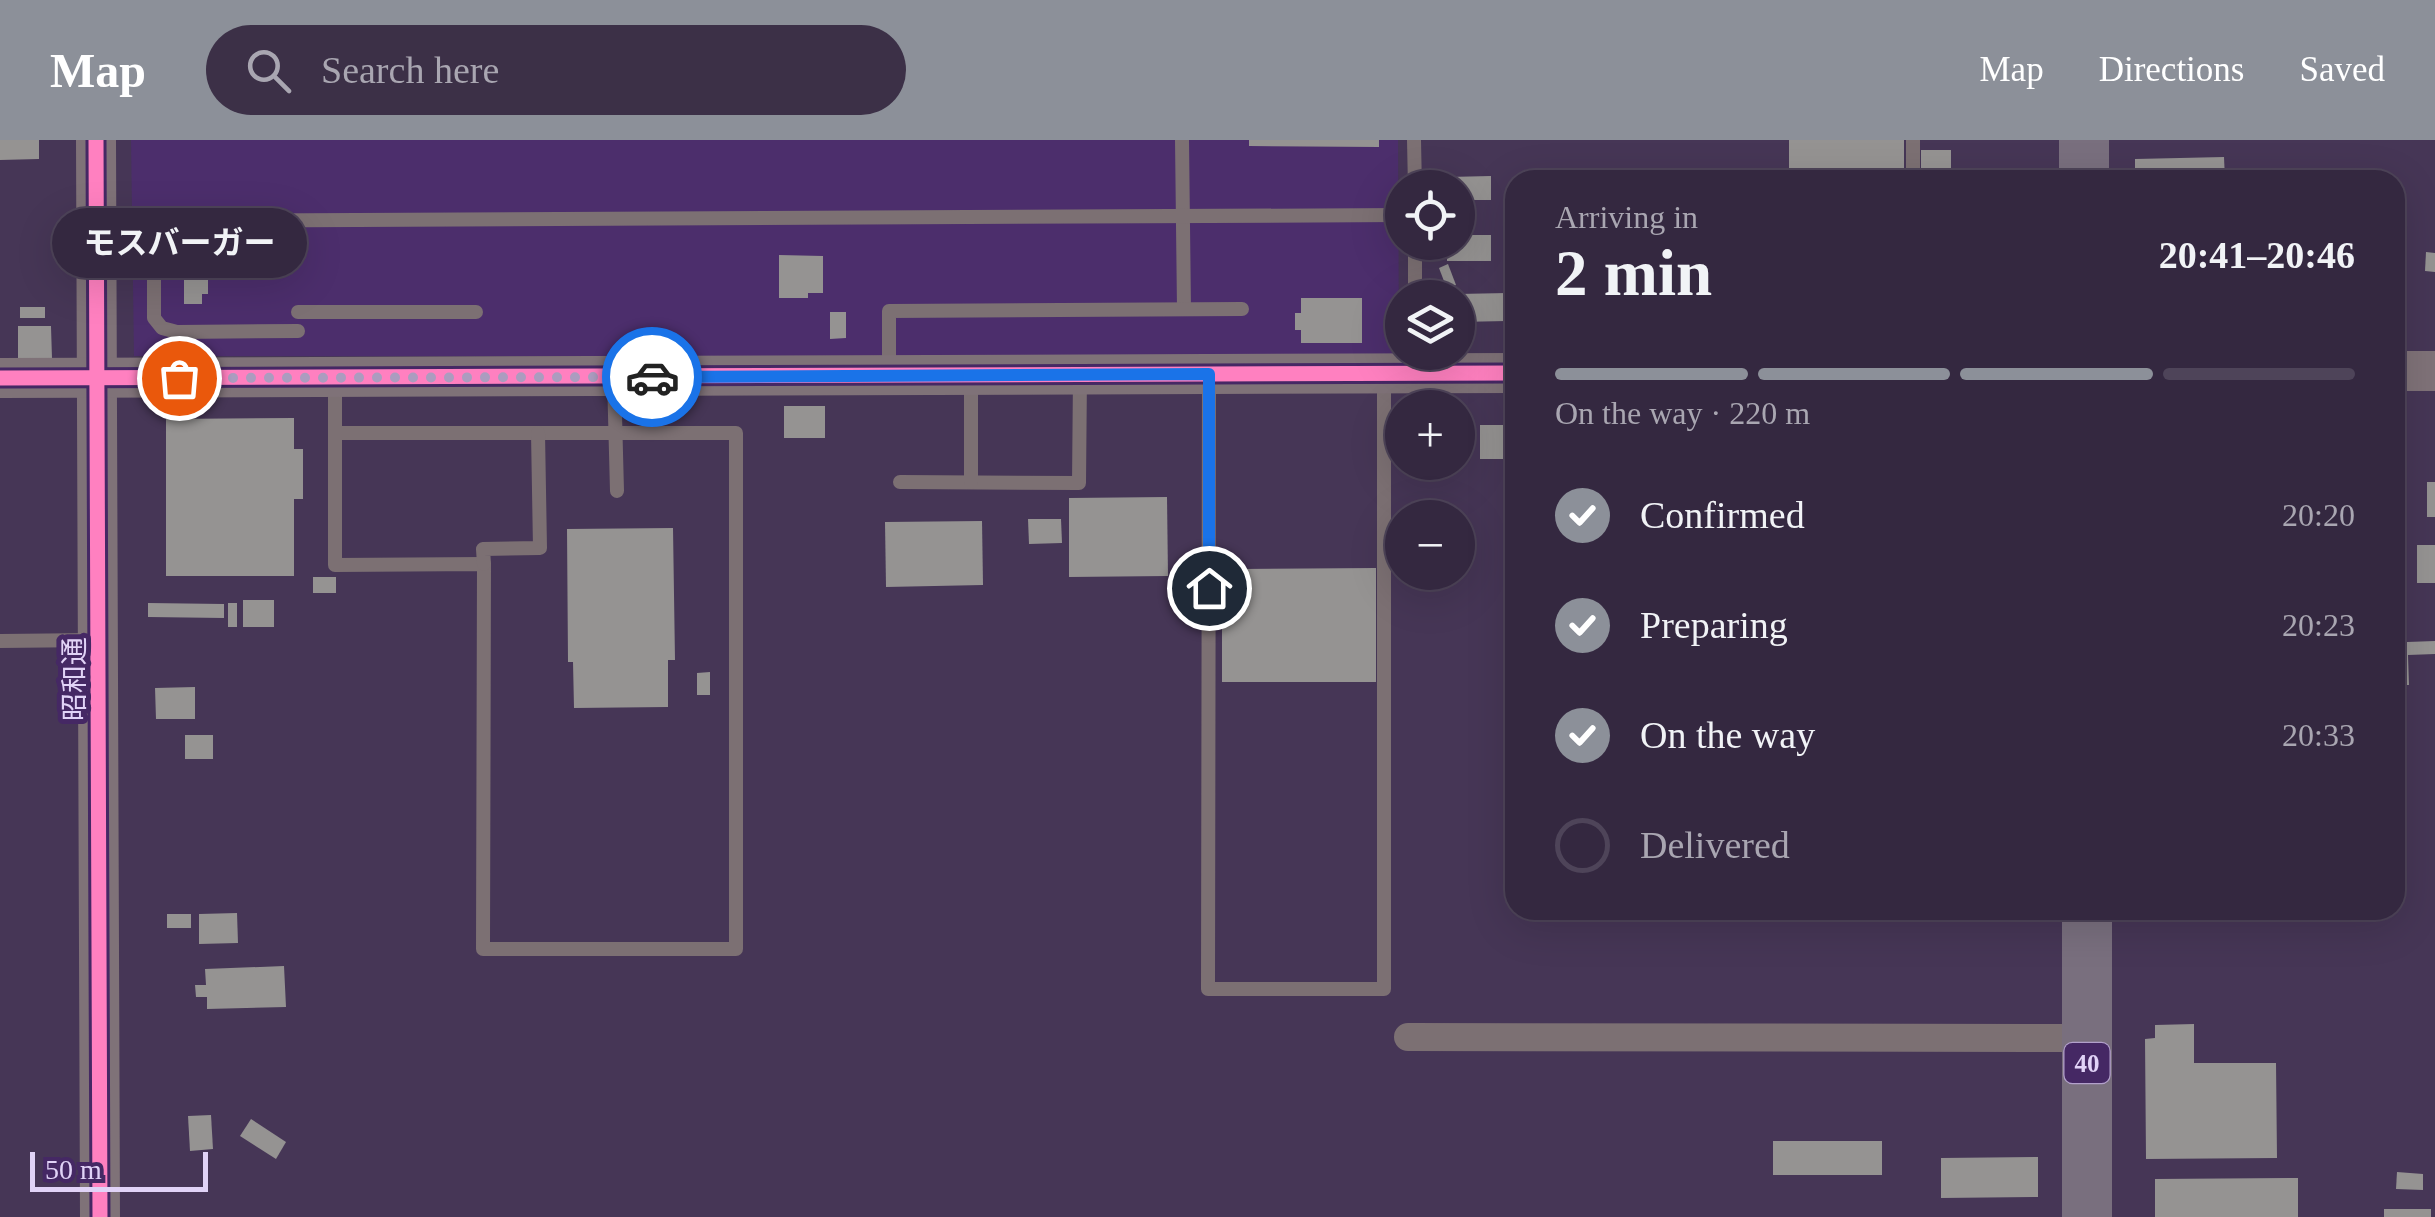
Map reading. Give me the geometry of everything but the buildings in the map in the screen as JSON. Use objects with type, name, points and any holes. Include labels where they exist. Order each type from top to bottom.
[{"type":"highway","points":[[2084,140],[2084,170]]},
{"type":"highway","name":"40","points":[[2086,920],[2087,1217]]},
{"type":"street","name":"昭和通","points":[[96,140],[100,1217]]},
{"type":"street","points":[[0,378],[971,376],[1405,370],[1505,373]]},
{"type":"street","points":[[2405,371],[2435,371]]},
{"type":"street","points":[[1408,1037],[2087,1038]]},
{"type":"lane","points":[[1182,140],[1184,309]]},
{"type":"lane","points":[[1414,140],[1414,170]]},
{"type":"lane","points":[[1912,140],[1913,170]]},
{"type":"lane","points":[[298,332],[177,332],[162,328],[154,318],[154,221],[1385,216]]},
{"type":"lane","points":[[889,376],[888,311],[1242,309]]},
{"type":"lane","points":[[298,312],[476,312]]},
{"type":"lane","points":[[1209,374],[1208,989],[1384,989],[1405,370]]},
{"type":"lane","points":[[900,482],[1079,483],[1080,375]]},
{"type":"lane","points":[[971,376],[971,482]]},
{"type":"lane","points":[[614,377],[618,491]]},
{"type":"lane","points":[[335,378],[335,565],[484,564]]},
{"type":"lane","points":[[335,432],[538,432],[736,432],[736,949],[483,949],[483,549],[540,548],[538,432]]},
{"type":"lane","points":[[0,640],[99,640]]},
{"type":"shaded area","points":[[131,140],[1398,140],[1398,170],[1385,170],[1385,260],[1399,260],[1399,280],[1385,280],[1385,357],[134,356]]},
{"type":"cycle path","points":[[96,140],[100,1217]]},
{"type":"cycle path","points":[[0,378],[1505,373]]},
{"type":"way so far","points":[[179,378],[652,377]]},
{"type":"place","name":"モスバーガー","points":[[179,378]]},
{"type":"route","points":[[652,377],[1209,374],[1209,588]]}]
